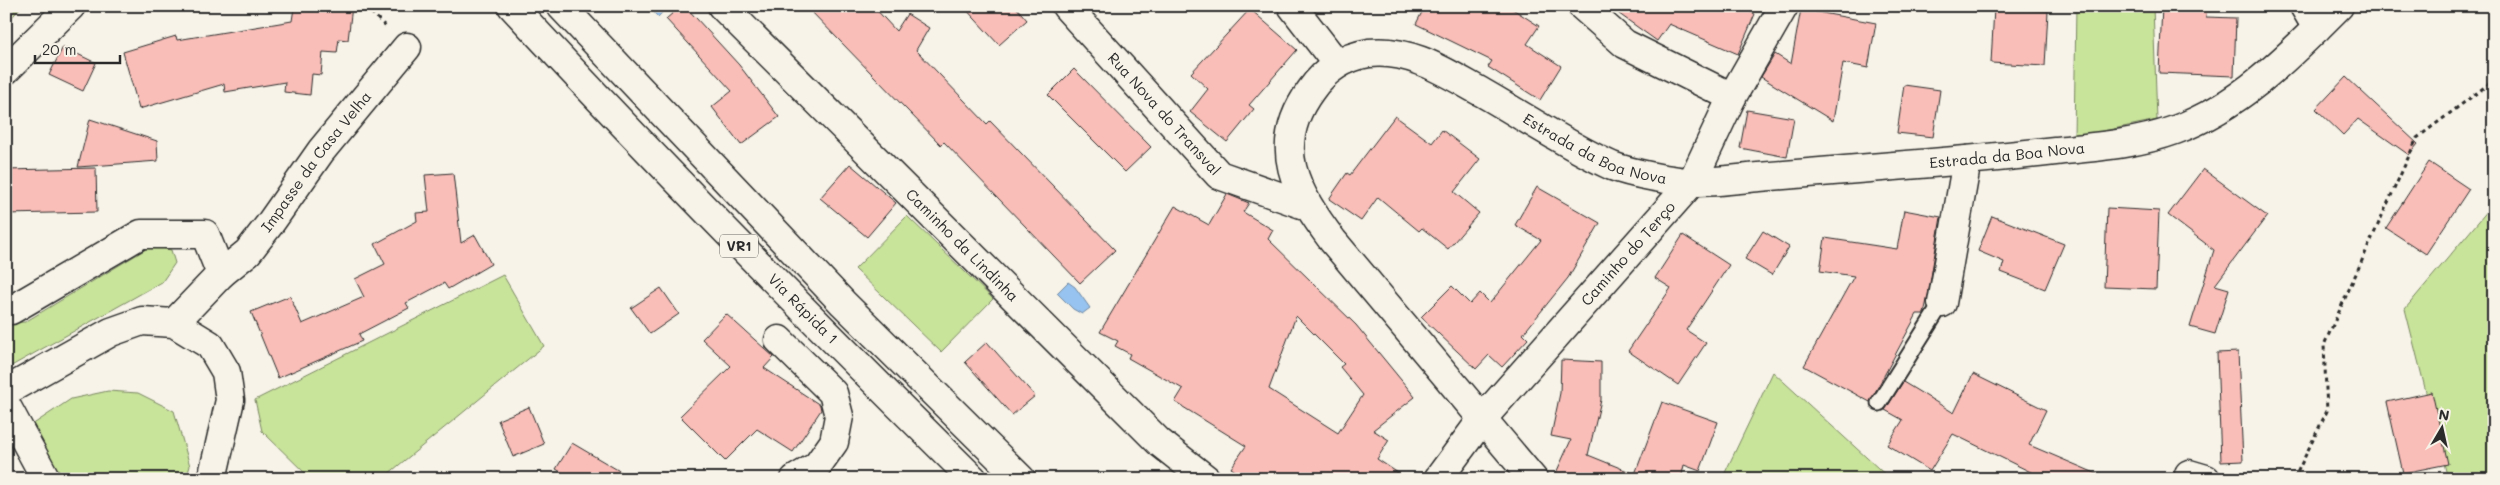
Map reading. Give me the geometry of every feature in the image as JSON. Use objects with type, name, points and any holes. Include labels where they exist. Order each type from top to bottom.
[{"type":"main road","points":[[6,70],[71,6]]},
{"type":"main road","name":"Via Rápida 1","points":[[512,6],[646,151],[822,330],[973,479]]},
{"type":"main road","name":"VR1","points":[[561,6],[843,303],[1021,479]]},
{"type":"main road","name":"Caminho da Lindinha","points":[[722,6],[1159,442],[1206,479]]},
{"type":"main road","name":"Rua Nova do Transval","points":[[1066,6],[1219,175],[1307,206]]},
{"type":"main road","points":[[1292,6],[1337,64]]},
{"type":"main road","points":[[1582,6],[1624,44],[1732,97]]},
{"type":"main road","name":"Caminho do Terço","points":[[1438,479],[1483,418],[1692,182],[1732,97],[1784,6]]},
{"type":"main road","name":"Estrada da Boa Nova","points":[[1533,479],[1333,241],[1307,206],[1297,187],[1290,154],[1294,120],[1302,102],[1318,80],[1337,64],[1352,57],[1371,53],[1390,53],[1429,63],[1615,167],[1692,182],[1968,160],[2092,147],[2142,139],[2175,130],[2231,102],[2270,72],[2310,17],[2339,6]]},
{"type":"main road","name":"Impasse da Casa Velha","points":[[174,323],[221,274],[248,252],[320,151],[407,47]]},
{"type":"main road","points":[[1942,303],[1968,160]]},
{"type":"main road","points":[[6,308],[11,310],[141,234],[205,234],[221,274]]},
{"type":"main road","points":[[6,391],[111,332],[142,321],[174,323],[210,345],[226,372],[230,400],[212,479]]},
{"type":"main road","points":[[779,340],[833,393],[839,416],[834,442],[817,466],[795,479]]},
{"type":"main road","points":[[6,405],[46,479]]},
{"type":"lane","points":[[1879,403],[1942,303]]},
{"type":"path","points":[[2294,479],[2327,411],[2324,345],[2417,138],[2494,80]]},
{"type":"green space","points":[[6,6],[22,6],[6,24]]},
{"type":"green space","points":[[2076,6],[2153,6],[2157,120],[2074,137]]},
{"type":"green space","points":[[2494,203],[2494,479],[2448,479],[2405,309]]},
{"type":"green space","points":[[907,216],[993,299],[941,352],[855,269]]},
{"type":"green space","points":[[151,246],[171,250],[175,263],[162,282],[6,369],[6,323],[25,322]]},
{"type":"green space","points":[[503,275],[544,346],[382,479],[311,479],[262,431],[255,400]]},
{"type":"green space","points":[[1773,372],[1890,479],[1722,479]]},
{"type":"green space","points":[[108,391],[138,393],[174,411],[190,466],[186,479],[52,479],[26,429],[71,399]]},
{"type":"water","points":[[648,6],[668,6],[658,17]]},
{"type":"water","points":[[1068,282],[1075,287],[1090,308],[1082,314],[1073,309],[1057,293]]},
{"type":"building","points":[[314,6],[352,6],[348,40],[339,39],[337,53],[323,52],[321,75],[312,74],[310,95],[284,92],[285,82],[225,92],[224,84],[139,109],[123,52],[176,36],[177,40],[292,21],[294,8],[313,11]]},
{"type":"building","points":[[681,6],[685,6],[739,65],[779,117],[741,145],[712,107],[732,91],[666,19]]},
{"type":"building","points":[[806,6],[873,6],[896,31],[907,14],[929,28],[916,50],[987,124],[990,121],[1115,250],[1080,283],[944,142],[941,145]]},
{"type":"building","points":[[963,6],[1015,6],[1027,20],[999,45]]},
{"type":"building","points":[[1425,6],[1508,6],[1539,26],[1527,44],[1561,66],[1540,100],[1488,67],[1492,61],[1416,24]]},
{"type":"building","points":[[1608,6],[1738,6],[1755,14],[1738,54],[1669,24],[1657,41]]},
{"type":"building","points":[[2162,6],[2207,6],[2206,17],[2236,18],[2234,76],[2159,73]]},
{"type":"building","points":[[1994,8],[2048,11],[2045,66],[1991,63]]},
{"type":"building","points":[[1250,9],[1297,50],[1249,105],[1254,109],[1227,142],[1190,112],[1208,89],[1191,73]]},
{"type":"building","points":[[1801,9],[1876,23],[1868,68],[1843,63],[1833,121],[1761,77],[1775,54],[1791,64]]},
{"type":"building","points":[[63,47],[96,63],[83,91],[49,75]]},
{"type":"building","points":[[1074,69],[1151,147],[1125,172],[1048,95]]},
{"type":"building","points":[[2346,77],[2418,144],[2409,155],[2358,119],[2343,135],[2316,109]]},
{"type":"building","points":[[1904,85],[1940,90],[1933,137],[1897,133]]},
{"type":"building","points":[[1747,110],[1794,118],[1787,157],[1740,148]]},
{"type":"building","points":[[1395,116],[1432,143],[1442,130],[1480,159],[1454,192],[1479,213],[1448,249],[1422,228],[1419,231],[1378,197],[1361,221],[1329,199],[1347,173],[1350,175]]},
{"type":"building","points":[[90,119],[157,141],[158,161],[78,167]]},
{"type":"building","points":[[2429,162],[2469,189],[2426,254],[2386,228]]},
{"type":"building","points":[[850,164],[896,203],[867,237],[820,198]]},
{"type":"building","points":[[96,168],[97,212],[6,214],[6,170]]},
{"type":"building","points":[[2203,169],[2267,216],[2215,285],[2229,289],[2215,334],[2190,327],[2214,250],[2168,215]]},
{"type":"building","points":[[453,173],[461,243],[475,235],[491,264],[448,289],[444,283],[406,303],[409,308],[359,334],[362,341],[278,378],[251,312],[290,296],[302,324],[364,297],[355,279],[385,264],[375,244],[417,221],[416,213],[429,212],[425,175]]},
{"type":"building","points":[[1537,187],[1600,223],[1568,278],[1523,334],[1528,339],[1502,367],[1489,355],[1476,369],[1421,317],[1452,286],[1470,304],[1480,293],[1490,303],[1541,240],[1515,225]]},
{"type":"building","points":[[1227,194],[1249,203],[1243,212],[1273,230],[1268,239],[1356,325],[1415,397],[1373,430],[1389,440],[1377,459],[1407,479],[1247,479],[1231,468],[1246,446],[1175,402],[1183,389],[1128,358],[1130,354],[1115,346],[1118,341],[1100,332],[1175,206],[1209,225]],"holes":[[[1296,316],[1344,364],[1340,367],[1363,395],[1338,433],[1269,389]]]},
{"type":"building","points":[[2107,208],[2159,211],[2156,289],[2104,287]]},
{"type":"building","points":[[1904,210],[1941,217],[1928,295],[1924,314],[1917,314],[1870,402],[1804,366],[1854,276],[1820,271],[1825,238],[1897,249]]},
{"type":"building","points":[[1992,216],[2064,244],[2045,289],[2001,272],[2004,262],[1978,251]]},
{"type":"building","points":[[1763,231],[1789,247],[1772,275],[1745,259]]},
{"type":"building","points":[[1683,235],[1729,265],[1686,330],[1706,343],[1678,385],[1628,351],[1671,288],[1655,278]]},
{"type":"building","points":[[661,288],[679,314],[650,334],[631,308]]},
{"type":"building","points":[[726,314],[774,357],[764,368],[820,405],[821,410],[793,452],[757,429],[725,461],[680,416],[731,366],[702,339]]},
{"type":"building","points":[[987,342],[1035,396],[1012,415],[965,362]]},
{"type":"building","points":[[2238,352],[2243,461],[2221,462],[2217,353]]},
{"type":"building","points":[[1561,360],[1601,362],[1601,400],[1588,455],[1635,474],[1662,402],[1718,422],[1700,471],[1684,465],[1681,479],[1569,479],[1556,473],[1571,440],[1551,436],[1560,393]]},
{"type":"building","points":[[1973,374],[2046,410],[2029,445],[2109,479],[2045,479],[1953,434],[1930,471],[1887,445],[1903,420],[1885,410],[1903,382],[1954,413]]},
{"type":"building","points":[[2432,392],[2448,464],[2403,473],[2387,402]]},
{"type":"building","points":[[529,407],[544,444],[513,457],[498,420]]},
{"type":"building","points":[[572,443],[633,479],[573,479],[556,469]]}]
